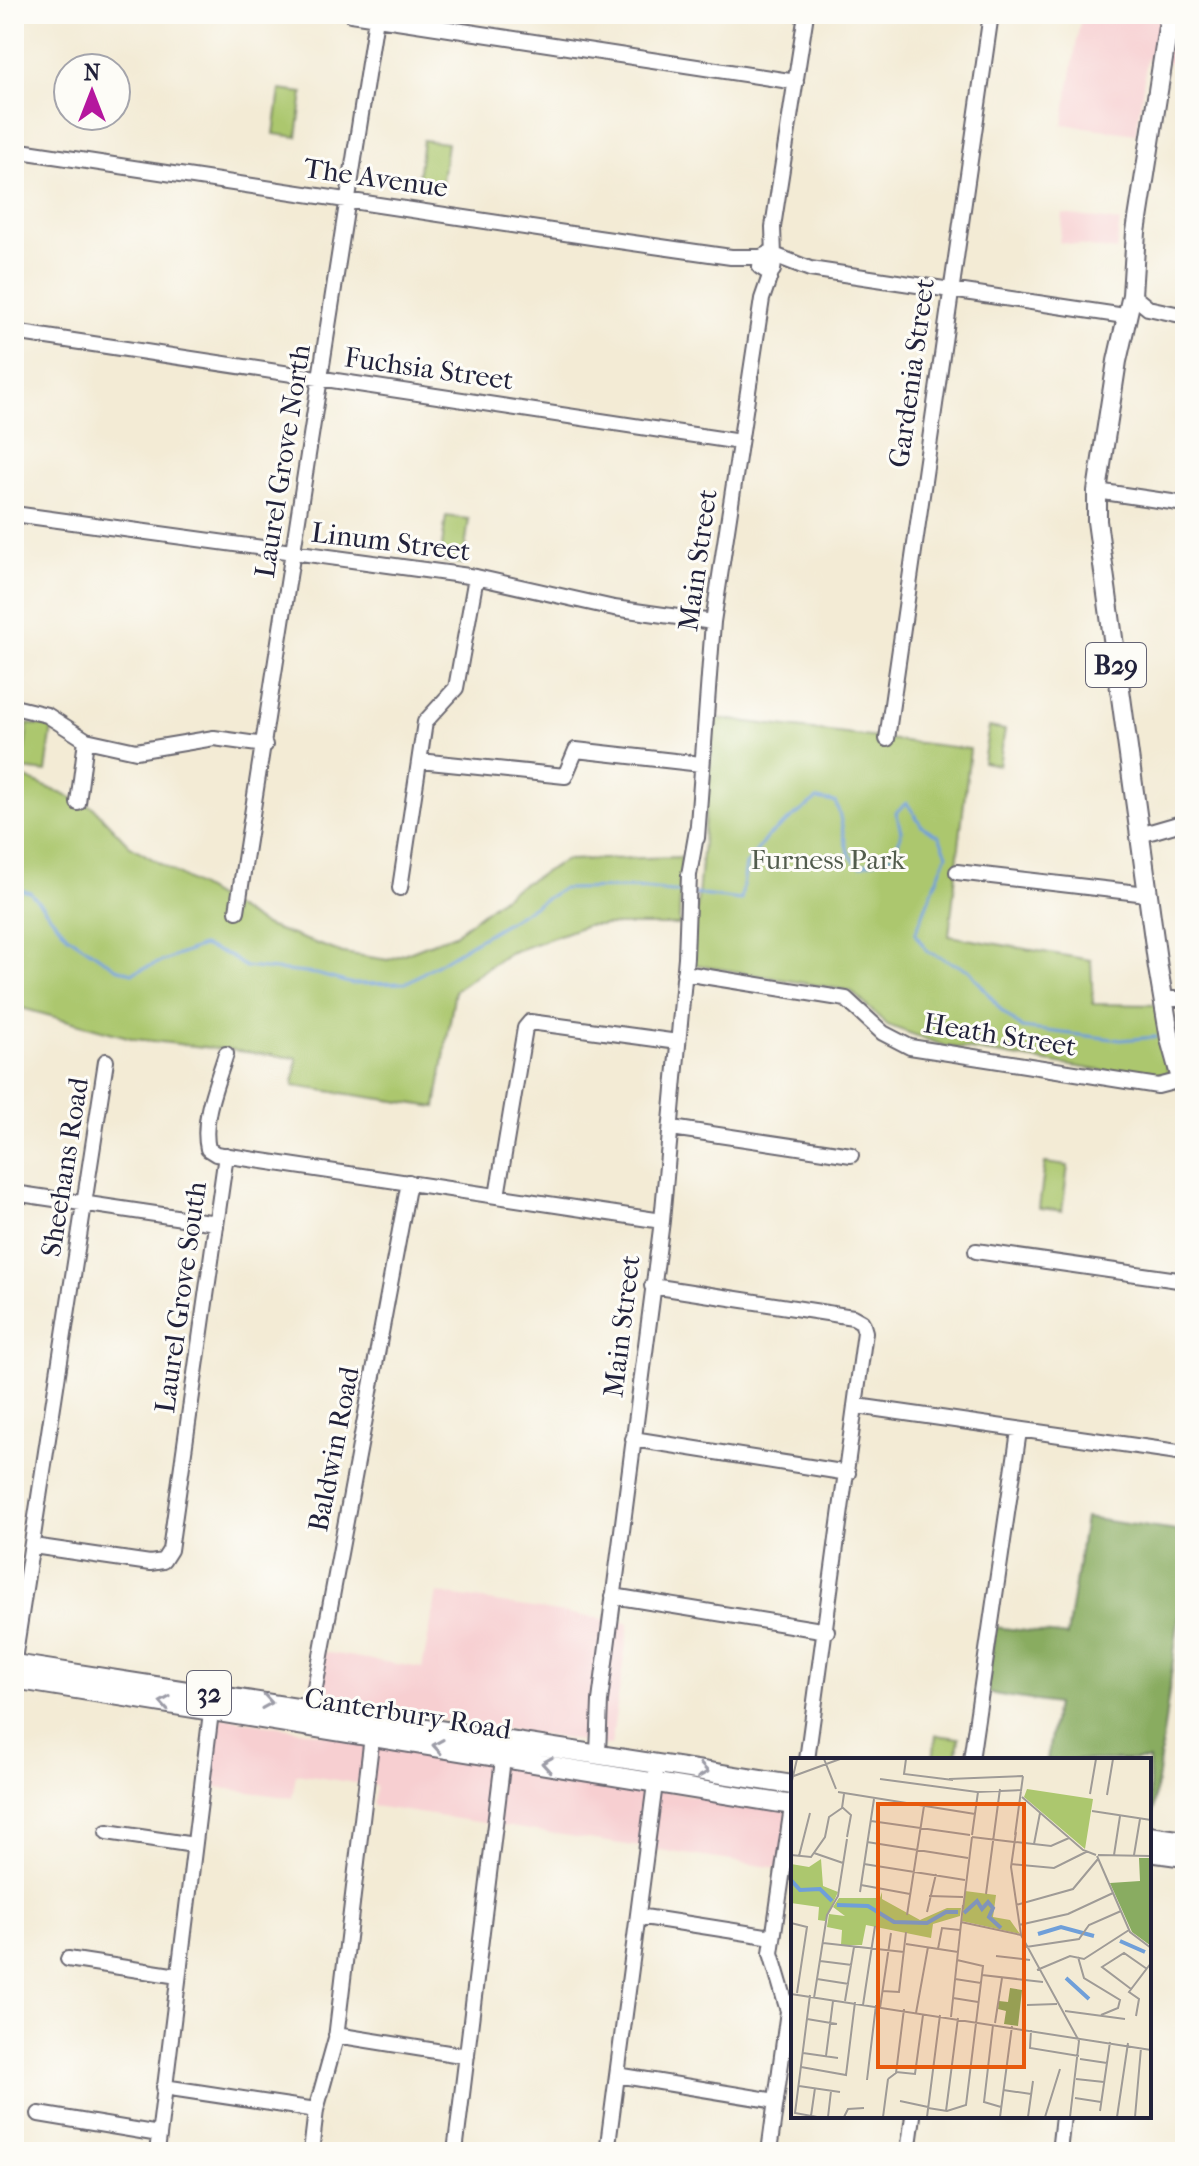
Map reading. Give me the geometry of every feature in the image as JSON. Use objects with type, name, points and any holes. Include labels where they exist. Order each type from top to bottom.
[{"type":"main road","name":"B29","points":[[1170,14],[1136,232],[1127,312],[1097,491],[1099,535],[1147,894],[1163,999],[1183,1087]]},
{"type":"main road","name":"Canterbury Road","points":[[14,1662],[213,1702]]},
{"type":"main road","name":"Canterbury Road","points":[[14,1679],[213,1702],[592,1759],[791,1803]]},
{"type":"main road","name":"Canterbury Road","points":[[310,1717],[372,1736],[505,1748]]},
{"type":"main road","name":"Canterbury Road","points":[[657,1772],[791,1785]]},
{"type":"main road","points":[[1151,1836],[1185,1841]]},
{"type":"main road","points":[[1151,1852],[1185,1857]]},
{"type":"street","points":[[351,14],[789,81]]},
{"type":"street","name":"Main Street","points":[[592,1759],[672,1128],[713,622],[773,227],[789,81],[806,14]]},
{"type":"street","name":"Gardenia Street","points":[[887,739],[991,14]]},
{"type":"street","name":"Laurel Grove North","points":[[237,911],[376,18]]},
{"type":"street","name":"The Avenue","points":[[14,150],[113,168],[349,199],[949,290],[1127,312]]},
{"type":"street","points":[[1127,312],[1142,306],[1185,316]]},
{"type":"street","name":"Fuchsia Street","points":[[14,332],[740,442]]},
{"type":"street","points":[[1097,491],[1185,504]]},
{"type":"street","name":"Linum Street","points":[[14,514],[294,555],[476,577],[614,608],[713,622]]},
{"type":"street","points":[[400,888],[425,722],[456,688],[476,577]]},
{"type":"street","points":[[14,707],[47,715],[86,740],[136,751],[214,738],[265,745]]},
{"type":"street","points":[[78,803],[86,740]]},
{"type":"street","points":[[420,761],[565,776],[576,750],[701,764]]},
{"type":"street","points":[[1140,835],[1185,822]]},
{"type":"street","points":[[957,872],[1147,894]]},
{"type":"street","name":"Heath Street","points":[[684,973],[846,999],[883,1033],[910,1047],[1158,1086],[1183,1087]]},
{"type":"street","points":[[1163,999],[1185,999]]},
{"type":"street","points":[[497,1196],[525,1028],[530,1022],[538,1020],[678,1042]]},
{"type":"street","name":"Laurel Grove South","points":[[33,1546],[150,1563],[163,1561],[170,1550],[226,1155],[208,1149],[205,1139],[211,1104],[226,1054]]},
{"type":"street","name":"Sheehans Road","points":[[14,1662],[106,1061]]},
{"type":"street","points":[[672,1128],[851,1155]]},
{"type":"street","points":[[226,1155],[662,1221]]},
{"type":"street","name":"Baldwin Road","points":[[310,1717],[409,1182]]},
{"type":"street","points":[[14,1193],[216,1223]]},
{"type":"street","points":[[976,1251],[1185,1281]]},
{"type":"street","points":[[652,1286],[853,1317],[862,1322],[865,1332],[857,1406],[807,1758]]},
{"type":"street","points":[[857,1406],[1185,1453]]},
{"type":"street","points":[[971,1758],[1019,1431]]},
{"type":"street","points":[[633,1439],[848,1473]]},
{"type":"street","points":[[613,1596],[827,1631]]},
{"type":"street","points":[[157,2152],[213,1702]]},
{"type":"street","points":[[311,2152],[316,2110],[336,2035],[372,1736]]},
{"type":"street","points":[[455,2152],[505,1748]]},
{"type":"street","points":[[607,2152],[657,1772]]},
{"type":"street","points":[[769,2152],[788,2011],[787,1998],[772,1968],[773,1937],[791,1810]]},
{"type":"street","points":[[107,1832],[194,1845]]},
{"type":"street","points":[[638,1916],[773,1937]]},
{"type":"street","points":[[68,1959],[178,1976]]},
{"type":"street","points":[[336,2035],[467,2056]]},
{"type":"street","points":[[617,2075],[776,2101]]},
{"type":"street","points":[[164,2087],[316,2110]]},
{"type":"street","points":[[39,2114],[159,2134]]},
{"type":"street","points":[[908,2152],[913,2118]]},
{"type":"street","points":[[1059,2152],[1063,2118]]},
{"type":"shaded area","points":[[1034,14],[1185,14],[1185,67],[1147,58],[1136,134],[1063,124],[1080,21]]},
{"type":"shaded area","points":[[1063,214],[1120,222],[1116,251],[1059,242]]},
{"type":"shaded area","points":[[437,1593],[629,1623],[611,1746],[309,1698],[317,1651],[422,1668]]},
{"type":"shaded area","points":[[221,1717],[791,1812],[790,1870],[373,1806],[376,1786],[296,1774],[292,1798],[209,1786]]},
{"type":"green space","points":[[280,90],[303,93],[297,137],[274,134]]},
{"type":"green space","points":[[423,140],[447,143],[441,188],[417,185]]},
{"type":"green space","points":[[446,516],[469,519],[463,564],[440,561]]},
{"type":"green space","name":"Furness Park","points":[[714,718],[970,749],[949,936],[1091,960],[1093,1004],[1158,1005],[1168,1073],[1161,1080],[945,1046],[887,1025],[851,991],[692,964]]},
{"type":"green space","points":[[28,724],[52,727],[46,772],[22,769]]},
{"type":"green space","points":[[989,727],[1005,730],[999,765],[983,762]]},
{"type":"green space","points":[[14,773],[93,807],[129,845],[264,925],[343,953],[388,960],[455,934],[512,890],[566,860],[681,857],[679,925],[587,925],[509,953],[455,990],[436,1107],[293,1086],[297,1058],[135,1039],[14,1006]]},
{"type":"green space","points":[[1045,1163],[1068,1166],[1062,1211],[1039,1208]]},
{"type":"green space","points":[[1085,1518],[1185,1532],[1185,1570],[1151,1827],[1151,1758],[1047,1758],[1056,1704],[986,1693],[995,1627],[1067,1636]]},
{"type":"green space","points":[[936,1735],[959,1738],[956,1758],[933,1758]]},
{"type":"waterway","points":[[693,894],[741,900],[746,865],[767,837],[817,799],[835,802],[849,852],[860,866],[896,854],[901,831],[896,812],[907,803],[922,826],[939,836],[947,854],[915,934],[928,952],[969,970],[1002,1011],[1022,1028],[1121,1040],[1156,1037]]},
{"type":"waterway","points":[[14,888],[30,892],[67,935],[116,968],[132,973],[202,946],[228,955],[245,967],[316,974],[353,984],[406,983],[562,889],[636,888],[682,893]]}]
